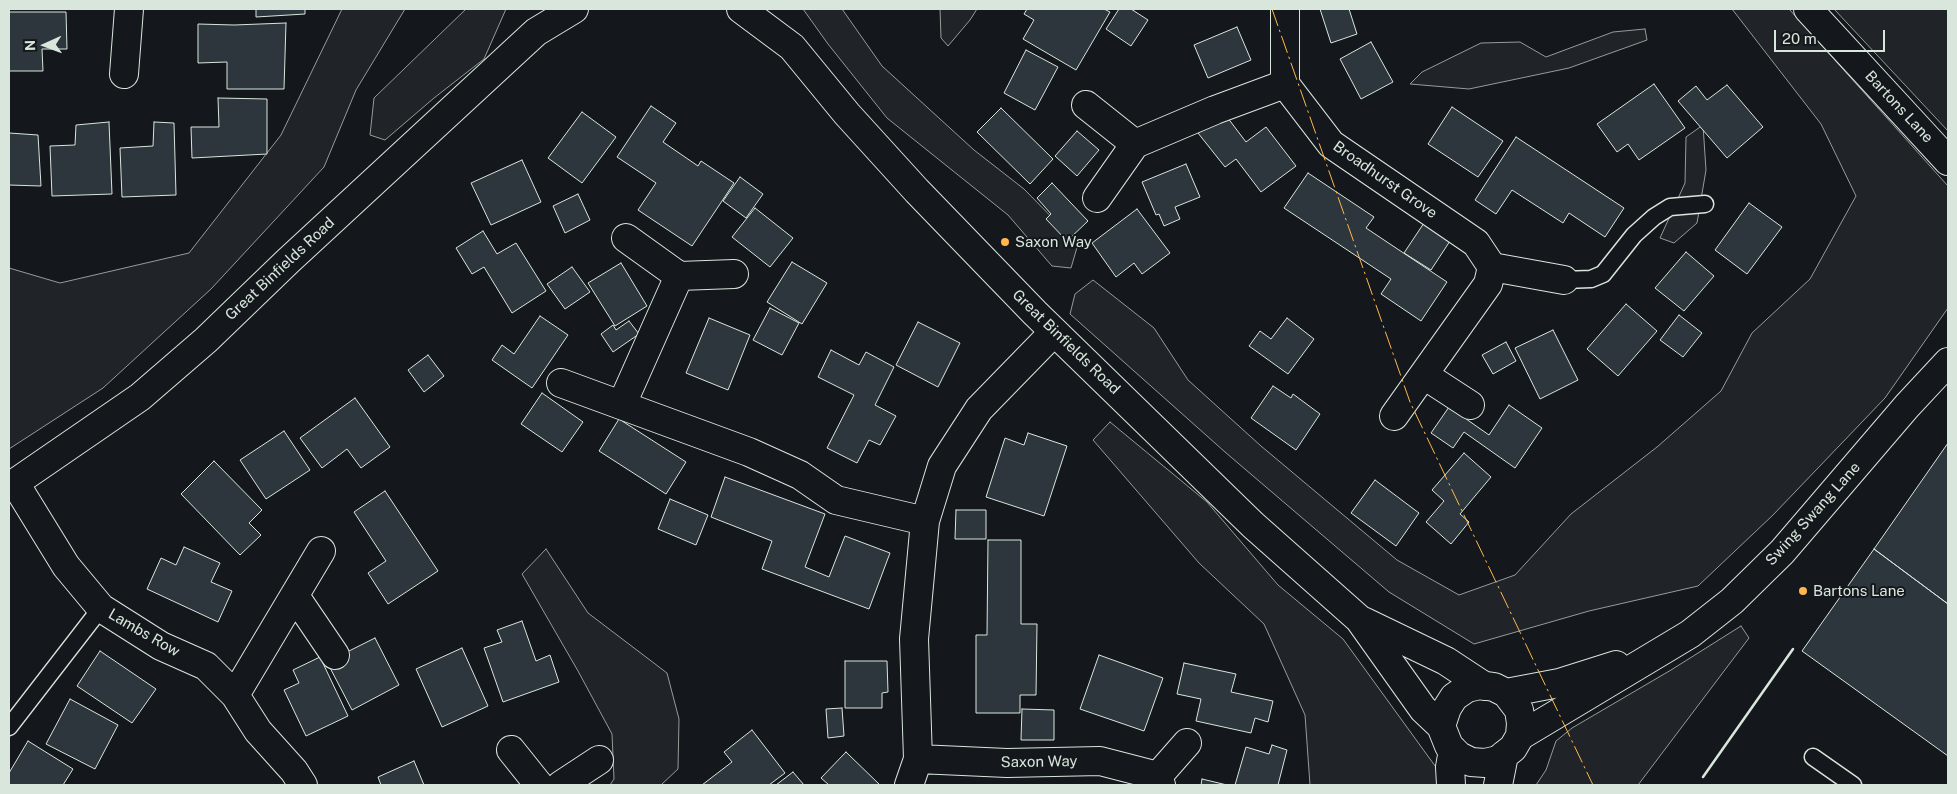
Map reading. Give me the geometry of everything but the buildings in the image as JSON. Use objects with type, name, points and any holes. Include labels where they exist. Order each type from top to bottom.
[{"type":"street","points":[[124,74],[129,9]]},
{"type":"street","name":"Great Binfields Road","points":[[536,32],[550,9]]},
{"type":"street","name":"Great Binfields Road","points":[[12,485],[140,397],[206,340],[288,261],[536,32],[574,9]]},
{"type":"street","name":"Great Binfields Road","points":[[741,9],[792,47]]},
{"type":"street","name":"Great Binfields Road","points":[[772,9],[792,47],[848,114],[917,191],[1054,332],[1253,525],[1359,619],[1423,709],[1447,738]]},
{"type":"street","points":[[1097,198],[1135,144],[1215,110],[1285,84],[1285,9]]},
{"type":"street","name":"Bartons Lane","points":[[1808,9],[1948,161]]},
{"type":"street","name":"Broadhurst Grove","points":[[1285,84],[1331,144],[1476,243],[1492,267]]},
{"type":"street","points":[[1086,105],[1135,144]]},
{"type":"street","points":[[626,238],[679,276],[734,274]]},
{"type":"street","points":[[1394,416],[1488,284],[1492,267],[1564,280]]},
{"type":"street","points":[[622,404],[679,276]]},
{"type":"street","points":[[909,785],[918,759],[914,639],[925,520],[942,466],[979,409],[1054,332]]},
{"type":"street","name":"Swing Swang Lane","points":[[1512,746],[1690,634],[1732,601],[1782,552],[1907,406],[1948,362]]},
{"type":"street","points":[[1424,375],[1470,405]]},
{"type":"street","points":[[561,382],[749,452],[800,475],[836,500],[925,520]]},
{"type":"street","name":"Lambs Row","points":[[12,485],[66,566],[101,608],[161,646],[206,666],[235,695],[258,731],[294,771],[303,785]]},
{"type":"street","points":[[235,695],[321,551]]},
{"type":"street","points":[[294,596],[335,655]]},
{"type":"street","name":"Great Binfields Road","points":[[1359,619],[1446,661],[1495,689]]},
{"type":"street","name":"Swing Swang Lane","points":[[1495,689],[1559,683],[1662,650]]},
{"type":"street","points":[[1451,785],[1447,738],[1447,708],[1454,697],[1467,688],[1495,689],[1519,710],[1521,723],[1498,785]]},
{"type":"street","points":[[1447,738],[1459,756],[1471,762],[1485,763],[1498,760],[1512,746]]},
{"type":"street","name":"Saxon Way","points":[[918,759],[1007,763],[1100,761],[1160,781],[1187,743]]},
{"type":"street","points":[[511,750],[539,785]]},
{"type":"street","points":[[561,785],[599,760]]},
{"type":"lane","points":[[1564,280],[1591,279],[1603,274],[1634,235],[1670,207],[1705,204]]},
{"type":"lane","points":[[9,727],[101,608]]},
{"type":"lane","points":[[1813,757],[1853,785]]},
{"type":"shaded area","points":[[342,9],[405,9],[356,90],[324,167],[211,289],[103,388],[9,449],[9,268],[60,283],[189,253],[281,135]]},
{"type":"shaded area","points":[[466,9],[506,9],[484,59],[385,140],[370,135],[374,98]]},
{"type":"shaded area","points":[[803,9],[842,9],[882,66],[974,150],[1024,189],[1078,244],[1071,268],[1052,266],[1008,215],[887,118],[828,44]]},
{"type":"shaded area","points":[[940,9],[977,9],[948,46],[941,38]]},
{"type":"shaded area","points":[[1732,9],[1789,9],[1948,186],[1948,308],[1885,398],[1773,515],[1698,586],[1589,611],[1474,644],[1389,592],[1225,452],[1070,314],[1075,294],[1093,280],[1154,328],[1188,380],[1261,446],[1397,560],[1459,595],[1515,575],[1571,514],[1657,447],[1721,391],[1752,333],[1810,279],[1856,196],[1821,124]]},
{"type":"shaded area","points":[[1834,9],[1948,9],[1948,131]]},
{"type":"shaded area","points":[[1645,29],[1647,40],[1569,68],[1469,89],[1410,84],[1422,72],[1481,43],[1520,42],[1546,57],[1613,32]]},
{"type":"shaded area","points":[[1703,125],[1706,170],[1697,223],[1674,243],[1660,238],[1685,183],[1686,137]]},
{"type":"shaded area","points":[[1110,422],[1207,502],[1278,585],[1343,639],[1438,770],[1437,785],[1310,785],[1305,715],[1264,624],[1199,563],[1093,440]]},
{"type":"shaded area","points":[[546,549],[588,613],[667,673],[679,719],[678,769],[661,785],[610,785],[614,779],[612,734],[522,574]]},
{"type":"shaded area","points":[[1741,626],[1749,638],[1638,785],[1536,785],[1546,770],[1556,741],[1572,728]]},
{"type":"wall","points":[[1703,777],[1793,649]]},
{"type":"power","points":[[1272,9],[1410,402],[1593,785]]},
{"type":"place","name":"Saxon Way","points":[[1005,242]]},
{"type":"place","name":"Bartons Lane","points":[[1803,591]]}]
